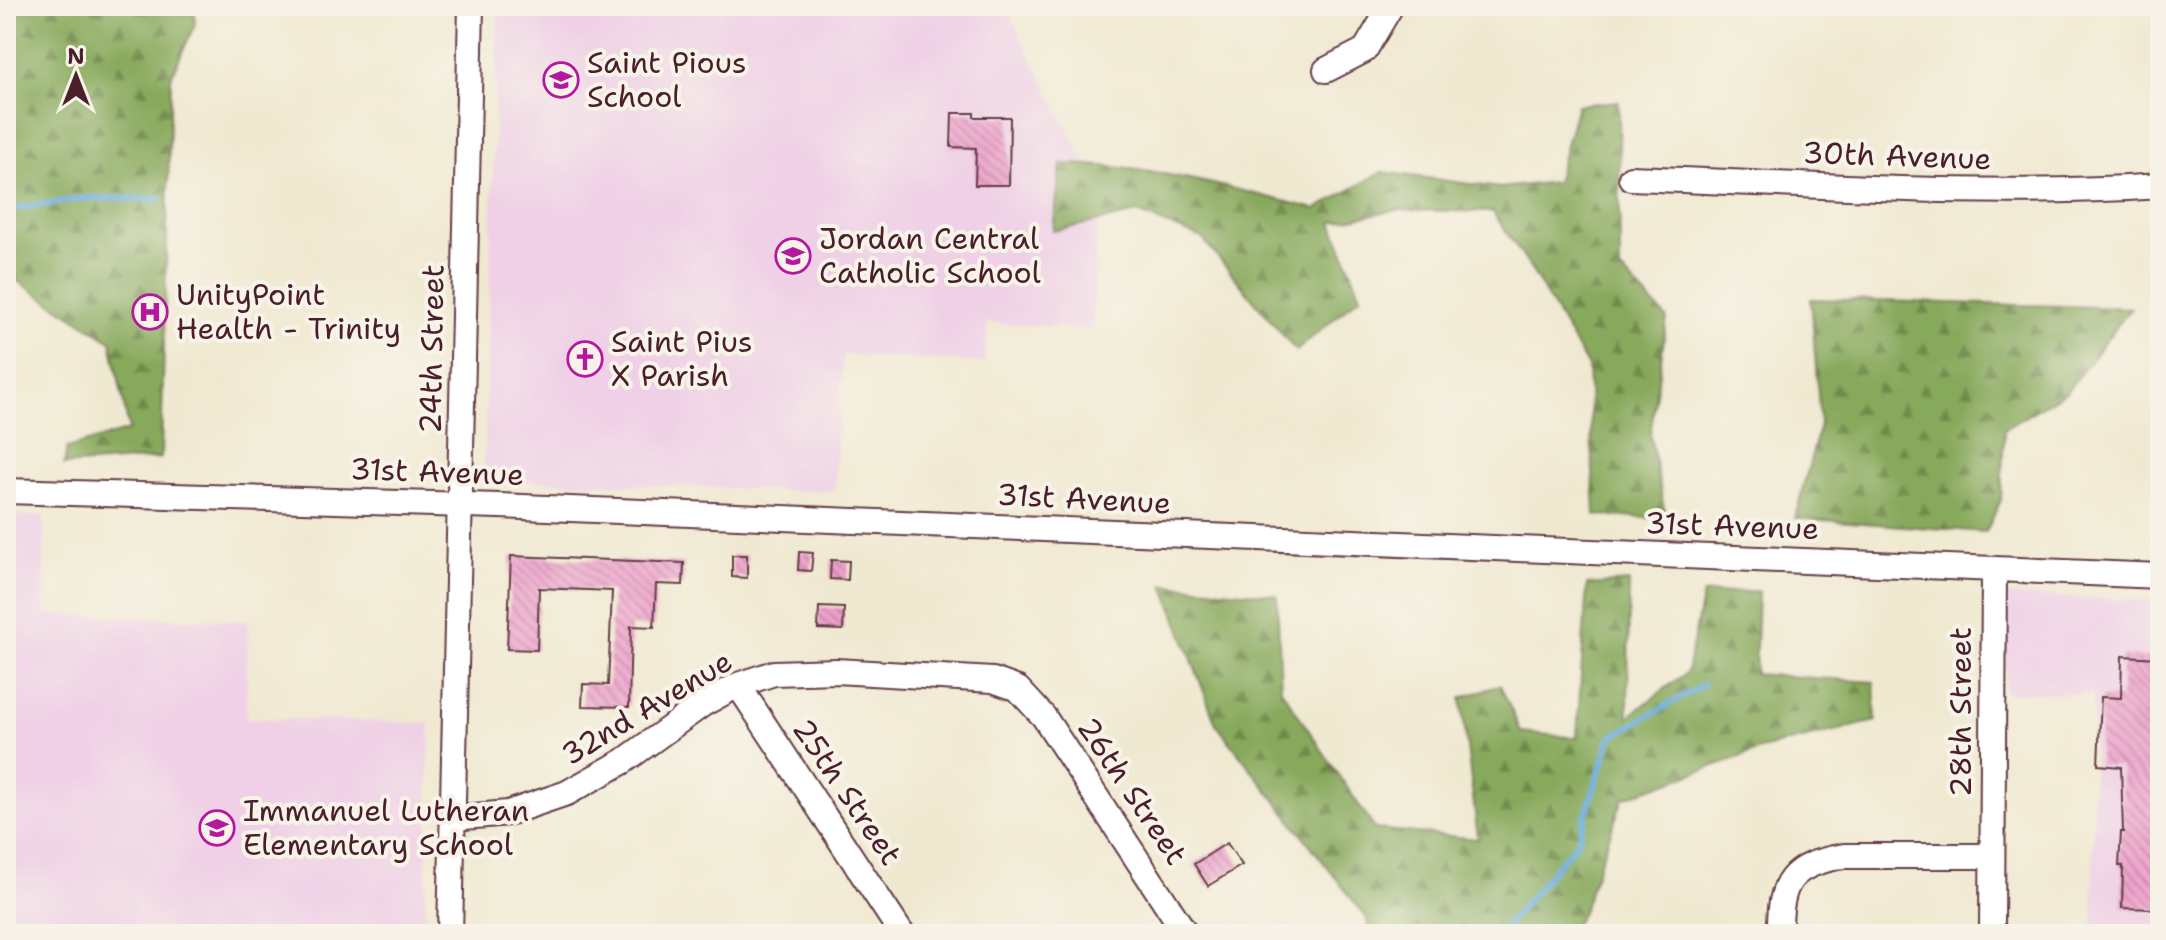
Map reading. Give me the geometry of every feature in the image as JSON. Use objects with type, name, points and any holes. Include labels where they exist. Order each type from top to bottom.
[{"type":"street","name":"24th Street","points":[[450,934],[471,6]]},
{"type":"street","points":[[1326,70],[1365,50],[1391,6]]},
{"type":"street","name":"30th Avenue","points":[[1631,178],[1931,192],[2047,192],[2160,186]]},
{"type":"street","name":"31st Avenue","points":[[6,491],[460,506],[2160,576]]},
{"type":"street","name":"28th Street","points":[[1992,934],[1994,569]]},
{"type":"street","name":"32nd Avenue","points":[[453,818],[508,813],[567,793],[614,768],[703,704],[738,685],[774,673],[836,671],[972,677],[1018,689]]},
{"type":"street","name":"25th Street","points":[[738,685],[902,934]]},
{"type":"street","name":"26th Street","points":[[1018,689],[1044,717],[1186,934]]},
{"type":"street","points":[[1780,934],[1782,896],[1787,884],[1797,874],[1824,859],[1844,856],[1992,856]]},
{"type":"shaded area","name":"Jordan Central Catholic School","points":[[498,6],[1005,6],[1099,190],[1092,329],[987,323],[985,363],[843,355],[834,492],[499,480],[484,467]]},
{"type":"shaded area","name":"Immanuel Lutheran Elementary School","points":[[6,515],[44,516],[44,614],[248,621],[246,718],[430,723],[425,934],[6,934]]},
{"type":"shaded area","points":[[2008,595],[2160,601],[2160,934],[2093,934],[2093,694],[2005,693]]},
{"type":"green space","name":"UnityPoint Health - Trinity","points":[[6,6],[194,6],[195,24],[171,77],[161,458],[64,465],[67,448],[129,430],[111,341],[6,274]]},
{"type":"green space","points":[[1619,101],[1620,269],[1667,318],[1650,435],[1666,519],[1595,515],[1588,367],[1531,269],[1493,212],[1395,210],[1332,222],[1361,296],[1296,351],[1202,238],[1137,213],[1053,231],[1061,164],[1158,173],[1316,209],[1382,172],[1500,188],[1556,182],[1577,105]]},
{"type":"green space","points":[[1811,299],[2131,308],[2066,392],[2004,429],[2001,500],[1986,532],[1795,518],[1820,424]]},
{"type":"green space","points":[[1629,582],[1628,717],[1687,672],[1703,594],[1758,591],[1755,674],[1874,682],[1876,721],[1768,747],[1623,798],[1582,913],[1568,934],[1372,934],[1366,917],[1216,724],[1164,585],[1277,595],[1281,689],[1375,829],[1478,839],[1461,698],[1500,685],[1521,732],[1577,738],[1587,585]]},
{"type":"building","points":[[952,113],[974,113],[974,117],[1010,117],[1009,185],[975,185],[976,148],[951,147]]},
{"type":"building","points":[[799,552],[813,553],[811,571],[798,570]]},
{"type":"building","points":[[732,555],[747,555],[747,578],[732,577]]},
{"type":"building","points":[[511,556],[684,563],[683,585],[656,584],[654,627],[631,626],[629,707],[582,706],[583,684],[608,685],[612,591],[539,588],[537,650],[507,649]]},
{"type":"building","points":[[831,560],[849,561],[848,580],[830,579]]},
{"type":"building","points":[[819,607],[844,608],[843,630],[818,629]]},
{"type":"building","points":[[2122,656],[2160,658],[2160,909],[2122,908],[2123,866],[2119,866],[2123,832],[2121,767],[2098,765],[2101,697],[2121,698]]},
{"type":"building","points":[[1227,843],[1242,865],[1208,886],[1194,864]]},
{"type":"waterway","points":[[6,206],[18,208],[88,198],[159,199]]},
{"type":"waterway","points":[[1499,934],[1577,842],[1611,737],[1703,685]]},
{"type":"place","name":"Saint Pious School","points":[[561,80]]},
{"type":"place","name":"Jordan Central Catholic School","points":[[793,256]]},
{"type":"place","name":"UnityPoint Health - Trinity","points":[[150,312]]},
{"type":"place","name":"Saint Pius X Parish","points":[[585,359]]},
{"type":"place","name":"Immanuel Lutheran Elementary School","points":[[217,828]]}]
